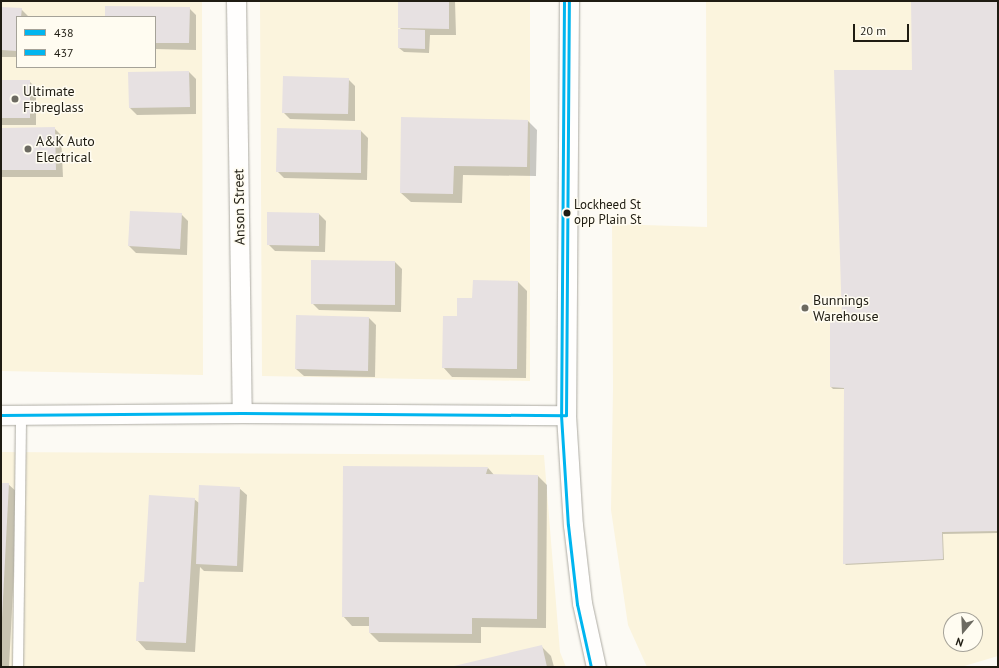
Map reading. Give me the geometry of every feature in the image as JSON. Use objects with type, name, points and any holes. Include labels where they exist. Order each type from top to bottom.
[{"type":"street","name":"Anson Street","points":[[236,1],[242,412]]},
{"type":"street","points":[[569,1],[566,415],[573,525],[582,603],[596,667]]},
{"type":"street","points":[[1,415],[242,412],[566,415]]},
{"type":"lane","points":[[18,667],[21,415]]},
{"type":"shaded area","points":[[1,1],[202,1],[203,375],[1,371]]},
{"type":"shaded area","points":[[260,1],[530,1],[530,381],[262,376]]},
{"type":"shaded area","name":"Bunnings Warehouse","points":[[706,1],[998,1],[998,656],[961,667],[647,667],[628,625],[611,510],[613,388],[612,224],[707,227]]},
{"type":"shaded area","points":[[1,452],[544,455],[560,652],[566,667],[1,667]]},
{"type":"building","points":[[398,1],[449,1],[449,29],[398,28]]},
{"type":"building","name":"Bunnings Warehouse","points":[[911,1],[998,1],[998,531],[942,532],[943,559],[843,564],[844,388],[830,387],[830,320],[842,320],[834,70],[912,70]]},
{"type":"building","points":[[105,6],[190,7],[189,43],[156,43],[156,16],[105,16]]},
{"type":"building","points":[[1,7],[22,8],[21,16],[16,16],[16,51],[1,50]]},
{"type":"building","points":[[398,29],[425,30],[425,49],[398,48]]},
{"type":"building","points":[[189,71],[190,107],[129,108],[128,72]]},
{"type":"building","points":[[283,76],[349,78],[348,114],[282,113]]},
{"type":"building","name":"Ultimate Fibreglass","points":[[1,80],[30,80],[30,118],[1,118]]},
{"type":"building","points":[[401,117],[528,120],[527,167],[454,166],[453,194],[400,193]]},
{"type":"building","name":"A&K Auto Electrical","points":[[55,127],[56,170],[1,170],[1,128]]},
{"type":"building","points":[[277,128],[361,130],[361,173],[276,172]]},
{"type":"building","points":[[130,211],[182,213],[180,249],[128,246]]},
{"type":"building","points":[[267,212],[319,213],[319,246],[267,245]]},
{"type":"building","points":[[311,260],[395,261],[395,305],[311,304]]},
{"type":"building","points":[[473,280],[518,281],[517,369],[442,368],[443,316],[457,316],[457,298],[472,298]]},
{"type":"building","points":[[296,315],[369,317],[368,371],[295,369]]},
{"type":"building","points":[[343,466],[488,467],[486,474],[538,475],[537,619],[472,618],[472,634],[369,633],[369,617],[342,617]]},
{"type":"building","points":[[1,483],[9,483],[2,618],[1,618]]},
{"type":"building","points":[[199,485],[240,487],[237,566],[196,564]]},
{"type":"building","points":[[149,495],[195,498],[186,643],[136,641],[139,582],[144,582]]},
{"type":"building","points":[[542,645],[547,667],[454,666]]},
{"type":"transit line","name":"437","points":[[564,1],[561,415],[568,525],[577,604],[591,667]]},
{"type":"transit line","name":"438","points":[[1,415],[242,413],[566,415],[569,1]]},
{"type":"place","name":"Ultimate Fibreglass","points":[[15,99]]},
{"type":"place","name":"A&K Auto Electrical","points":[[28,149]]},
{"type":"place","name":"Lockheed St opp Plain St","points":[[567,213]]},
{"type":"place","name":"Bunnings Warehouse","points":[[805,308]]}]
